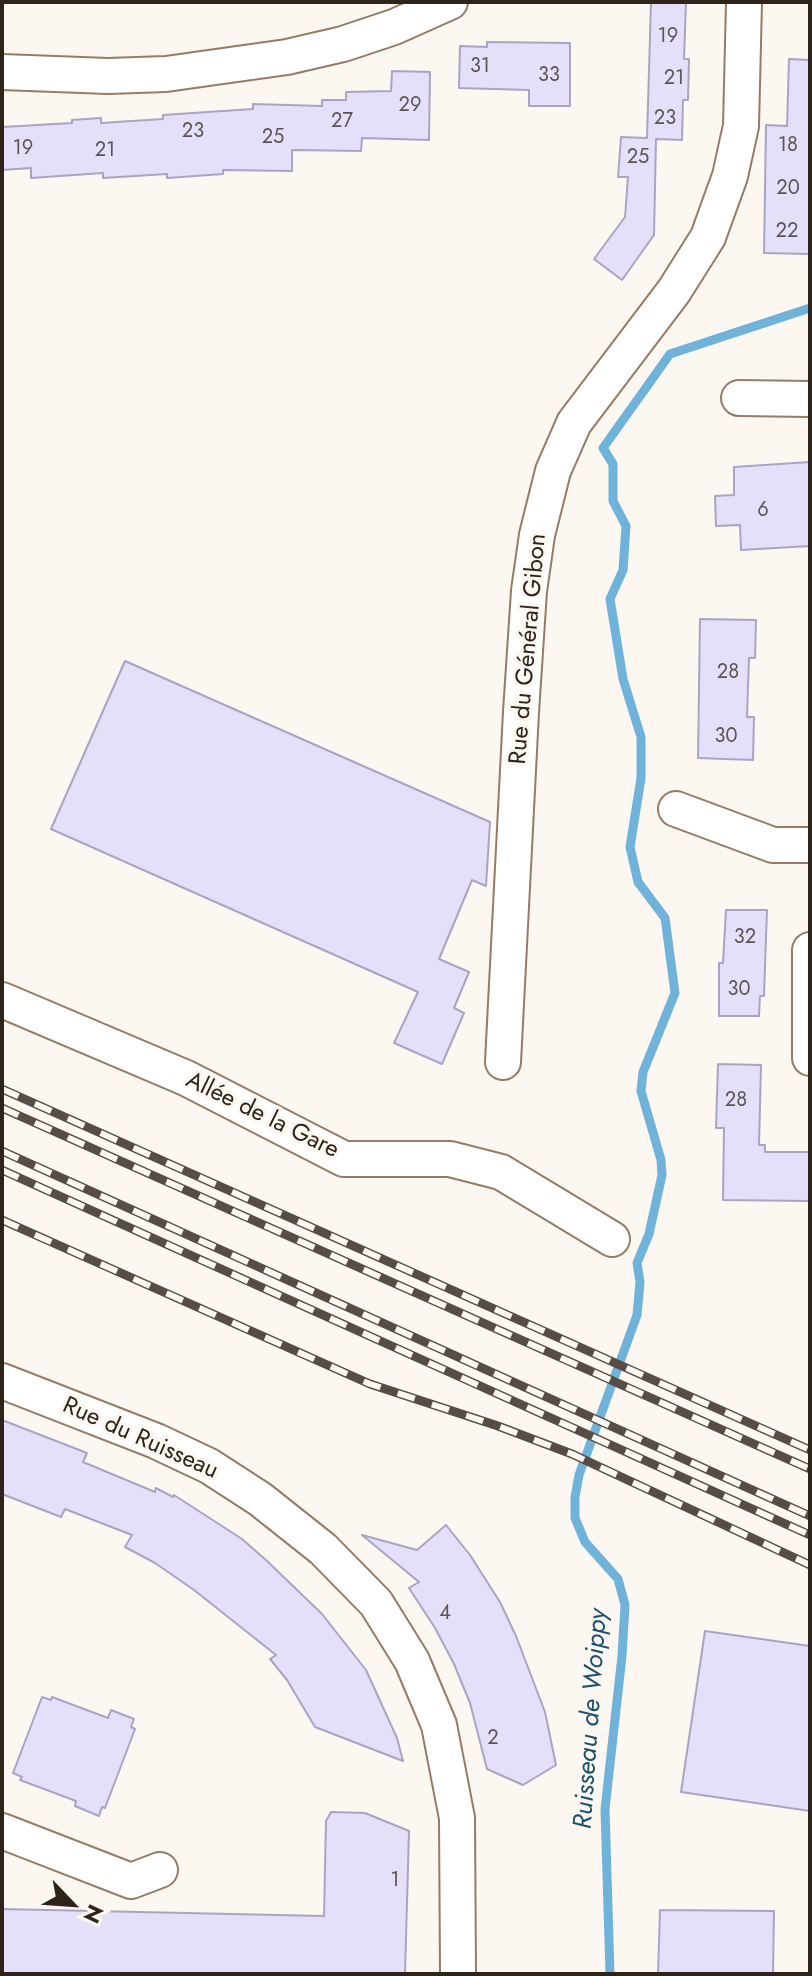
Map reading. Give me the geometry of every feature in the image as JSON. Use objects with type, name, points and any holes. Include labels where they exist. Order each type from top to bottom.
[{"type":"street","points":[[2,72],[108,76],[166,74],[287,57],[356,40],[450,2]]},
{"type":"street","name":"Rue du Général Gibon","points":[[503,1062],[521,712],[529,591],[537,535],[553,471],[574,423],[674,291],[708,237],[730,176],[741,126],[744,2]]},
{"type":"street","points":[[739,398],[810,399]]},
{"type":"street","points":[[676,809],[773,845],[810,845]]},
{"type":"street","points":[[810,950],[810,1058]]},
{"type":"street","name":"Allée de la Gare","points":[[2,1000],[186,1078],[344,1159],[450,1159],[501,1172],[612,1239]]},
{"type":"street","name":"Rue du Ruisseau","points":[[2,1381],[156,1441],[209,1466],[260,1499],[323,1549],[376,1603],[412,1661],[439,1725],[457,1818],[458,1974]]},
{"type":"street","points":[[2,1831],[131,1881],[160,1870]]},
{"type":"building","points":[[651,2],[686,2],[684,59],[689,59],[688,100],[683,100],[682,140],[656,139],[654,235],[622,280],[594,259],[625,217],[628,177],[618,177],[621,137],[647,138]]},
{"type":"building","points":[[487,42],[570,43],[570,106],[529,106],[529,90],[459,88],[460,46],[487,47]]},
{"type":"building","points":[[789,59],[810,60],[810,254],[764,253],[766,125],[787,126]]},
{"type":"building","points":[[392,71],[430,72],[429,140],[362,138],[361,151],[292,150],[292,171],[223,170],[223,174],[167,178],[167,174],[103,178],[103,173],[31,178],[31,168],[2,170],[2,127],[101,118],[101,123],[163,119],[163,115],[253,109],[253,104],[322,106],[322,100],[346,100],[346,92],[391,91]]},
{"type":"building","points":[[810,462],[810,546],[741,550],[740,525],[716,526],[715,496],[734,495],[734,467]]},
{"type":"building","points":[[700,619],[756,620],[755,658],[749,658],[747,717],[754,717],[753,760],[698,758]]},
{"type":"building","points":[[125,661],[490,822],[486,886],[472,880],[439,959],[469,972],[454,1008],[464,1013],[442,1064],[394,1043],[418,992],[51,829]]},
{"type":"building","points":[[726,910],[767,910],[764,996],[760,996],[759,1016],[719,1016],[719,963],[723,963]]},
{"type":"building","points":[[718,1064],[761,1065],[759,1145],[765,1145],[765,1152],[810,1152],[810,1201],[723,1200],[724,1128],[716,1128]]},
{"type":"building","points":[[2,1420],[87,1453],[83,1462],[155,1492],[156,1488],[174,1495],[242,1539],[322,1614],[366,1670],[397,1738],[403,1761],[315,1727],[287,1680],[270,1659],[276,1655],[194,1590],[125,1547],[132,1535],[65,1509],[61,1517],[2,1494]]},
{"type":"building","points":[[446,1525],[470,1555],[500,1602],[545,1712],[556,1765],[523,1785],[487,1769],[470,1703],[454,1664],[409,1588],[419,1582],[362,1535],[417,1550]]},
{"type":"building","points":[[705,1631],[810,1646],[810,1811],[681,1792]]},
{"type":"building","points":[[42,1697],[51,1700],[52,1697],[108,1718],[111,1710],[134,1719],[131,1727],[135,1729],[105,1808],[102,1807],[99,1816],[75,1806],[76,1801],[20,1780],[22,1777],[13,1773]]},
{"type":"building","points":[[331,1812],[365,1813],[409,1831],[405,1974],[2,1974],[2,1909],[324,1916],[326,1821]]},
{"type":"building","points":[[660,1910],[774,1911],[773,1974],[658,1974]]},
{"type":"waterway","name":"Ruisseau de Woippy","points":[[610,1974],[605,1809],[625,1605],[618,1579],[585,1542],[575,1518],[575,1497],[579,1475],[637,1315],[640,1282],[637,1263],[649,1234],[662,1175],[661,1160],[641,1091],[643,1072],[675,993],[665,918],[638,882],[630,847],[641,778],[641,737],[623,679],[610,599],[623,570],[626,526],[613,501],[613,464],[603,448],[670,354],[810,308]]},
{"type":"railway","points":[[2,1089],[810,1450]]},
{"type":"railway","points":[[2,1108],[810,1469]]},
{"type":"railway","points":[[2,1151],[810,1516]]},
{"type":"railway","points":[[2,1170],[810,1535]]},
{"type":"railway","points":[[2,1220],[370,1384],[572,1454],[810,1565]]}]
